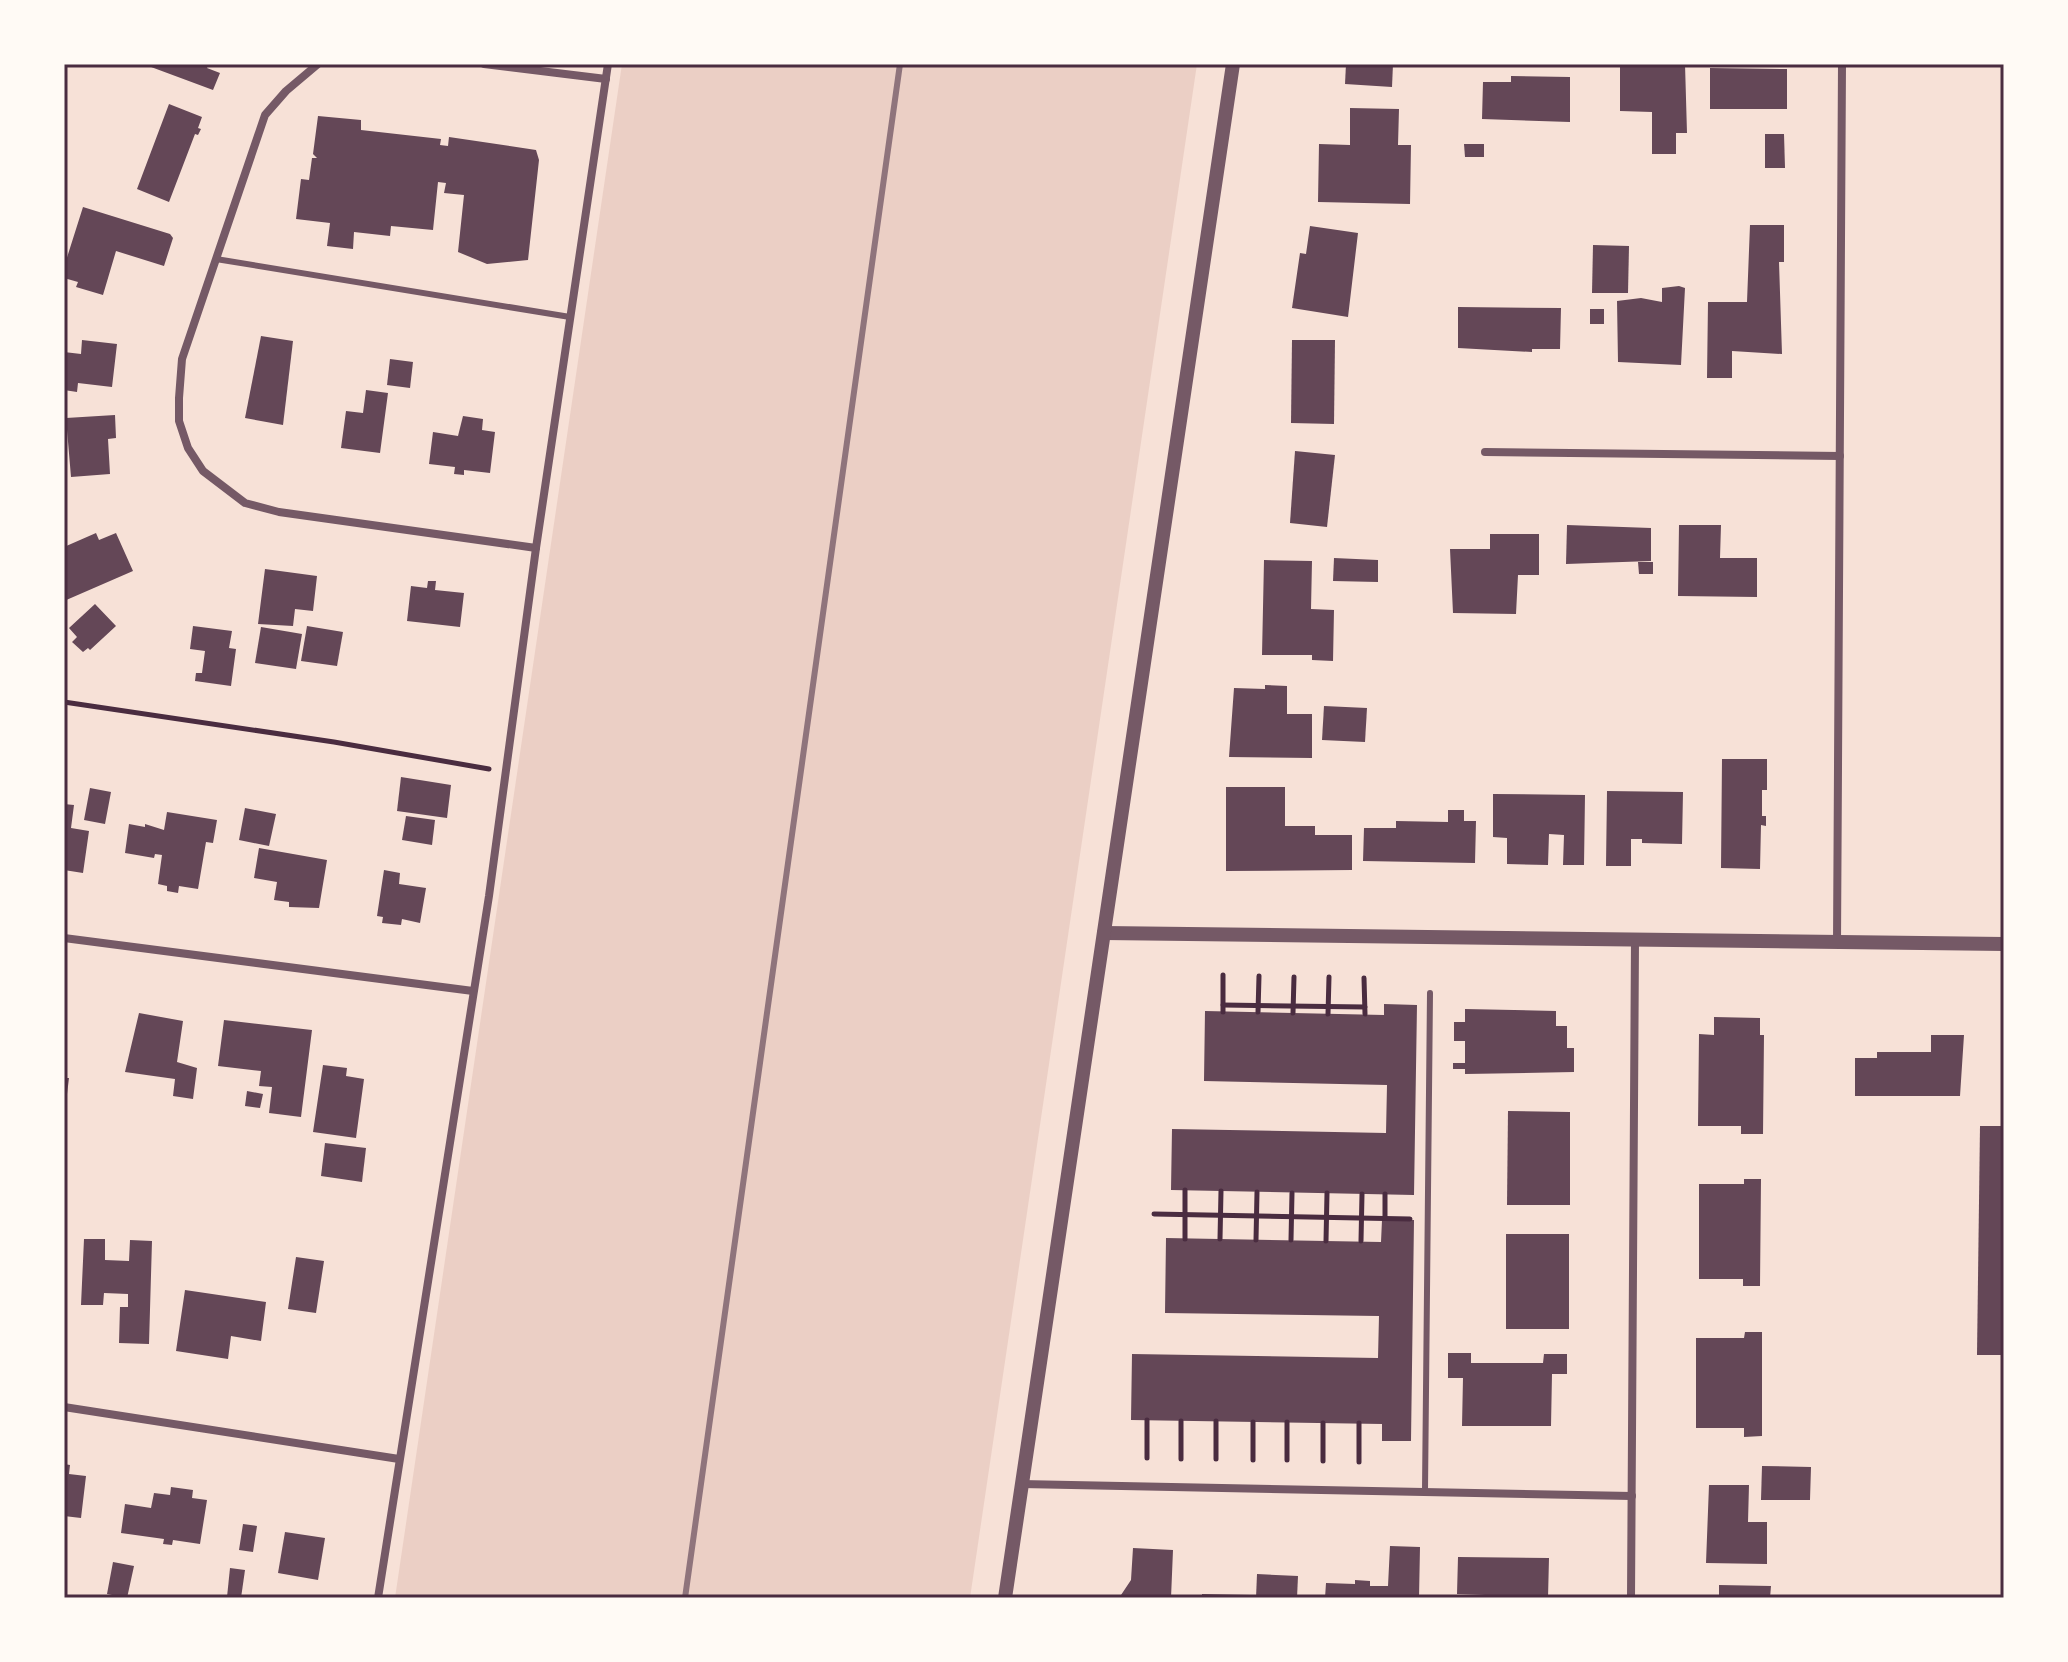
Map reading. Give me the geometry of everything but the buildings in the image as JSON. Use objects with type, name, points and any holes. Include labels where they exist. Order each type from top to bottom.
[{"type":"street","points":[[318,64],[286,91],[265,115],[182,359],[179,421],[188,448],[203,471],[245,503],[279,512],[536,548]]},
{"type":"street","points":[[484,64],[606,79]]},
{"type":"street","points":[[378,1598],[506,773],[608,64]]},
{"type":"street","points":[[1005,1598],[1233,64]]},
{"type":"street","points":[[1837,944],[1842,64]]},
{"type":"street","points":[[1485,452],[1840,456]]},
{"type":"street","points":[[1104,933],[2004,944]]},
{"type":"street","points":[[64,938],[473,991]]},
{"type":"street","points":[[1631,1598],[1635,941]]},
{"type":"street","points":[[64,1407],[399,1459]]},
{"type":"street","points":[[1021,1484],[1632,1496]]},
{"type":"lane","points":[[216,259],[570,317]]},
{"type":"lane","points":[[1425,1490],[1430,993]]},
{"type":"path","points":[[64,702],[334,742],[506,773]]},
{"type":"path","points":[[1223,975],[1223,1008],[1328,1010],[1365,1007]]},
{"type":"path","points":[[1258,1009],[1259,976]]},
{"type":"path","points":[[1293,1009],[1294,977]]},
{"type":"path","points":[[1328,1010],[1329,977]]},
{"type":"path","points":[[1364,978],[1365,1014]]},
{"type":"path","points":[[1185,1190],[1185,1239]]},
{"type":"path","points":[[1220,1239],[1221,1191]]},
{"type":"path","points":[[1256,1240],[1257,1192]]},
{"type":"path","points":[[1291,1240],[1292,1193]]},
{"type":"path","points":[[1326,1241],[1327,1193]]},
{"type":"path","points":[[1361,1241],[1362,1194]]},
{"type":"path","points":[[1385,1194],[1385,1218]]},
{"type":"path","points":[[1154,1214],[1427,1220]]},
{"type":"path","points":[[1147,1420],[1147,1458]]},
{"type":"path","points":[[1181,1421],[1181,1459]]},
{"type":"path","points":[[1216,1421],[1216,1459]]},
{"type":"path","points":[[1253,1422],[1253,1460]]},
{"type":"path","points":[[1287,1422],[1287,1460]]},
{"type":"path","points":[[1323,1423],[1323,1461]]},
{"type":"path","points":[[1359,1423],[1359,1462]]},
{"type":"shaded area","points":[[622,64],[1197,64],[970,1598],[395,1598]]},
{"type":"railway","points":[[685,1598],[900,64]]}]
